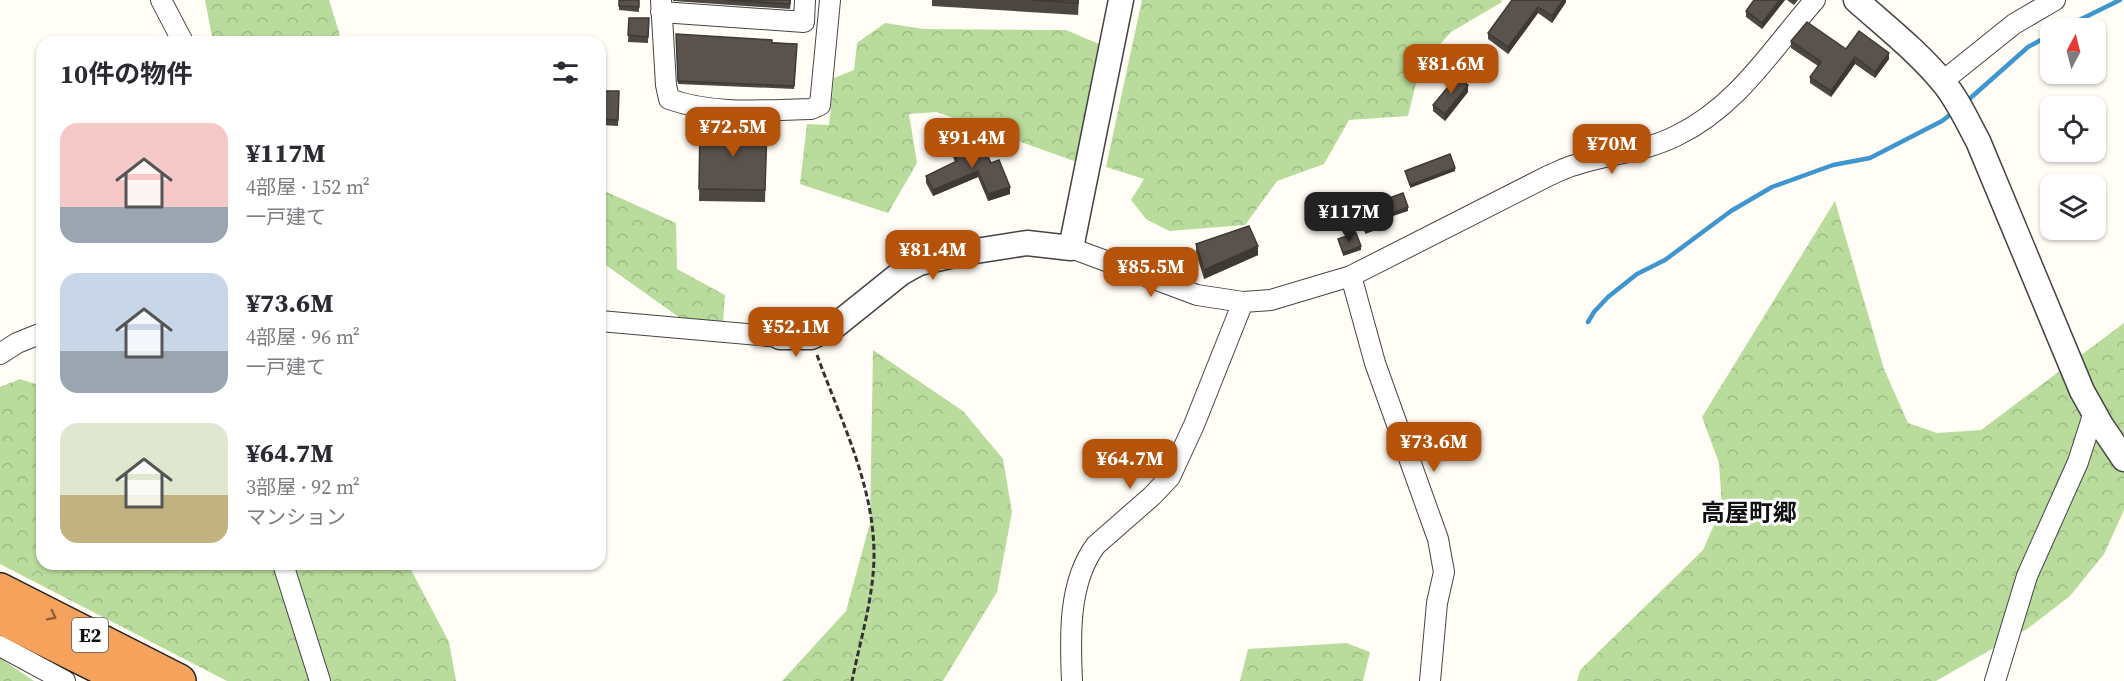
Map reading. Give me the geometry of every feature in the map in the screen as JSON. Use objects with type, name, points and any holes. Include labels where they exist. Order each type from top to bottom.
[{"type":"highway","name":"E2","points":[[0,590],[179,681]]},
{"type":"highway","name":"E2","points":[[0,617],[128,681]]},
{"type":"street","points":[[161,0],[180,36]]},
{"type":"street","points":[[805,0],[804,22],[661,6],[669,99],[688,106],[726,110],[811,109],[820,105],[830,0]]},
{"type":"street","points":[[1071,248],[1121,0]]},
{"type":"street","points":[[606,322],[780,338],[811,337],[835,326],[901,273],[919,263],[963,253],[1027,243],[1071,248],[1197,295],[1243,302],[1271,300],[1351,276],[1576,164],[1637,150],[1675,137],[1710,116],[1742,88],[1815,0]]},
{"type":"street","points":[[1856,0],[1917,54],[1943,81],[1963,112],[1978,141],[2082,391],[2124,459]]},
{"type":"street","points":[[1943,81],[2014,24],[2055,0]]},
{"type":"street","points":[[1351,276],[1375,363],[1437,539],[1444,572],[1437,603],[1430,681]]},
{"type":"street","points":[[1072,681],[1070,641],[1076,591],[1088,554],[1170,477],[1194,425],[1243,302]]},
{"type":"street","points":[[0,354],[17,343],[36,335]]},
{"type":"street","points":[[1995,681],[2027,576],[2078,462],[2094,412]]},
{"type":"street","points":[[285,570],[320,681]]},
{"type":"street","points":[[0,646],[65,681]]},
{"type":"path","points":[[811,337],[838,412],[848,431],[873,531],[874,560],[863,634],[852,681]]},
{"type":"green space","points":[[205,0],[329,0],[340,36],[212,36]]},
{"type":"green space","points":[[1142,0],[1501,0],[1502,2],[1451,32],[1420,67],[1408,116],[1349,120],[1324,164],[1277,181],[1245,225],[1169,231],[1146,219],[1131,200],[1144,179],[1106,167]]},
{"type":"green space","points":[[885,23],[924,29],[1066,30],[1099,44],[1077,162],[937,112],[909,114],[917,163],[888,213],[800,184],[807,124],[829,125],[834,78],[854,70],[857,43]]},
{"type":"green space","points":[[606,192],[676,223],[677,269],[725,295],[723,322],[683,320],[606,265]]},
{"type":"green space","points":[[1835,201],[1884,369],[1908,423],[1937,433],[1981,430],[2124,323],[2124,510],[2104,554],[2070,596],[2027,629],[1936,681],[1577,681],[1580,670],[1703,550],[1722,507],[1719,463],[1702,417]]},
{"type":"green space","points":[[873,350],[963,411],[1003,459],[1012,512],[997,592],[943,681],[782,681],[846,611],[870,523]]},
{"type":"green space","points":[[20,379],[36,384],[36,570],[411,570],[449,642],[456,681],[227,681],[0,564],[0,387]]},
{"type":"green space","points":[[1346,643],[1370,652],[1363,681],[1240,681],[1248,649]]},
{"type":"green space","points":[[0,658],[34,681],[0,681]]},
{"type":"building","points":[[619,0],[639,0],[639,7],[619,6]]},
{"type":"building","points":[[726,0],[790,0],[790,4]]},
{"type":"building","points":[[1031,0],[1078,0],[1078,3]]},
{"type":"building","points":[[1512,0],[1563,0],[1552,16],[1538,7],[1508,47],[1488,33]]},
{"type":"building","points":[[1754,0],[1780,0],[1762,23],[1746,11]]},
{"type":"building","points":[[629,18],[649,18],[648,37],[628,35]]},
{"type":"building","points":[[1807,22],[1846,49],[1859,31],[1889,53],[1875,72],[1855,57],[1831,91],[1810,77],[1821,62],[1791,41]]},
{"type":"building","points":[[676,34],[772,40],[772,43],[797,44],[794,86],[678,81]]},
{"type":"building","points":[[1457,76],[1468,85],[1445,114],[1433,105]]},
{"type":"building","points":[[606,91],[619,91],[618,120],[606,119]]},
{"type":"building","points":[[700,126],[767,127],[765,190],[699,189]]},
{"type":"building","points":[[981,141],[991,163],[999,160],[1010,187],[988,194],[978,171],[933,190],[926,176],[957,161],[953,151]]},
{"type":"building","points":[[1450,154],[1455,168],[1410,185],[1405,171]]},
{"type":"building","points":[[1403,193],[1408,207],[1390,214],[1384,200]]},
{"type":"building","points":[[1379,210],[1384,224],[1365,231],[1360,217]]},
{"type":"building","points":[[1249,226],[1258,246],[1204,270],[1196,244]]},
{"type":"building","points":[[1356,233],[1361,246],[1343,253],[1338,239]]},
{"type":"waterway","points":[[2083,18],[2120,0]]},
{"type":"waterway","points":[[1966,102],[2028,47],[2040,40]]},
{"type":"waterway","points":[[1588,322],[1608,297],[1637,274],[1665,260],[1731,211],[1772,187],[1833,165],[1870,158],[1942,121],[1955,111]]},
{"type":"district","name":"高屋町郷","points":[[1749,512]]}]
